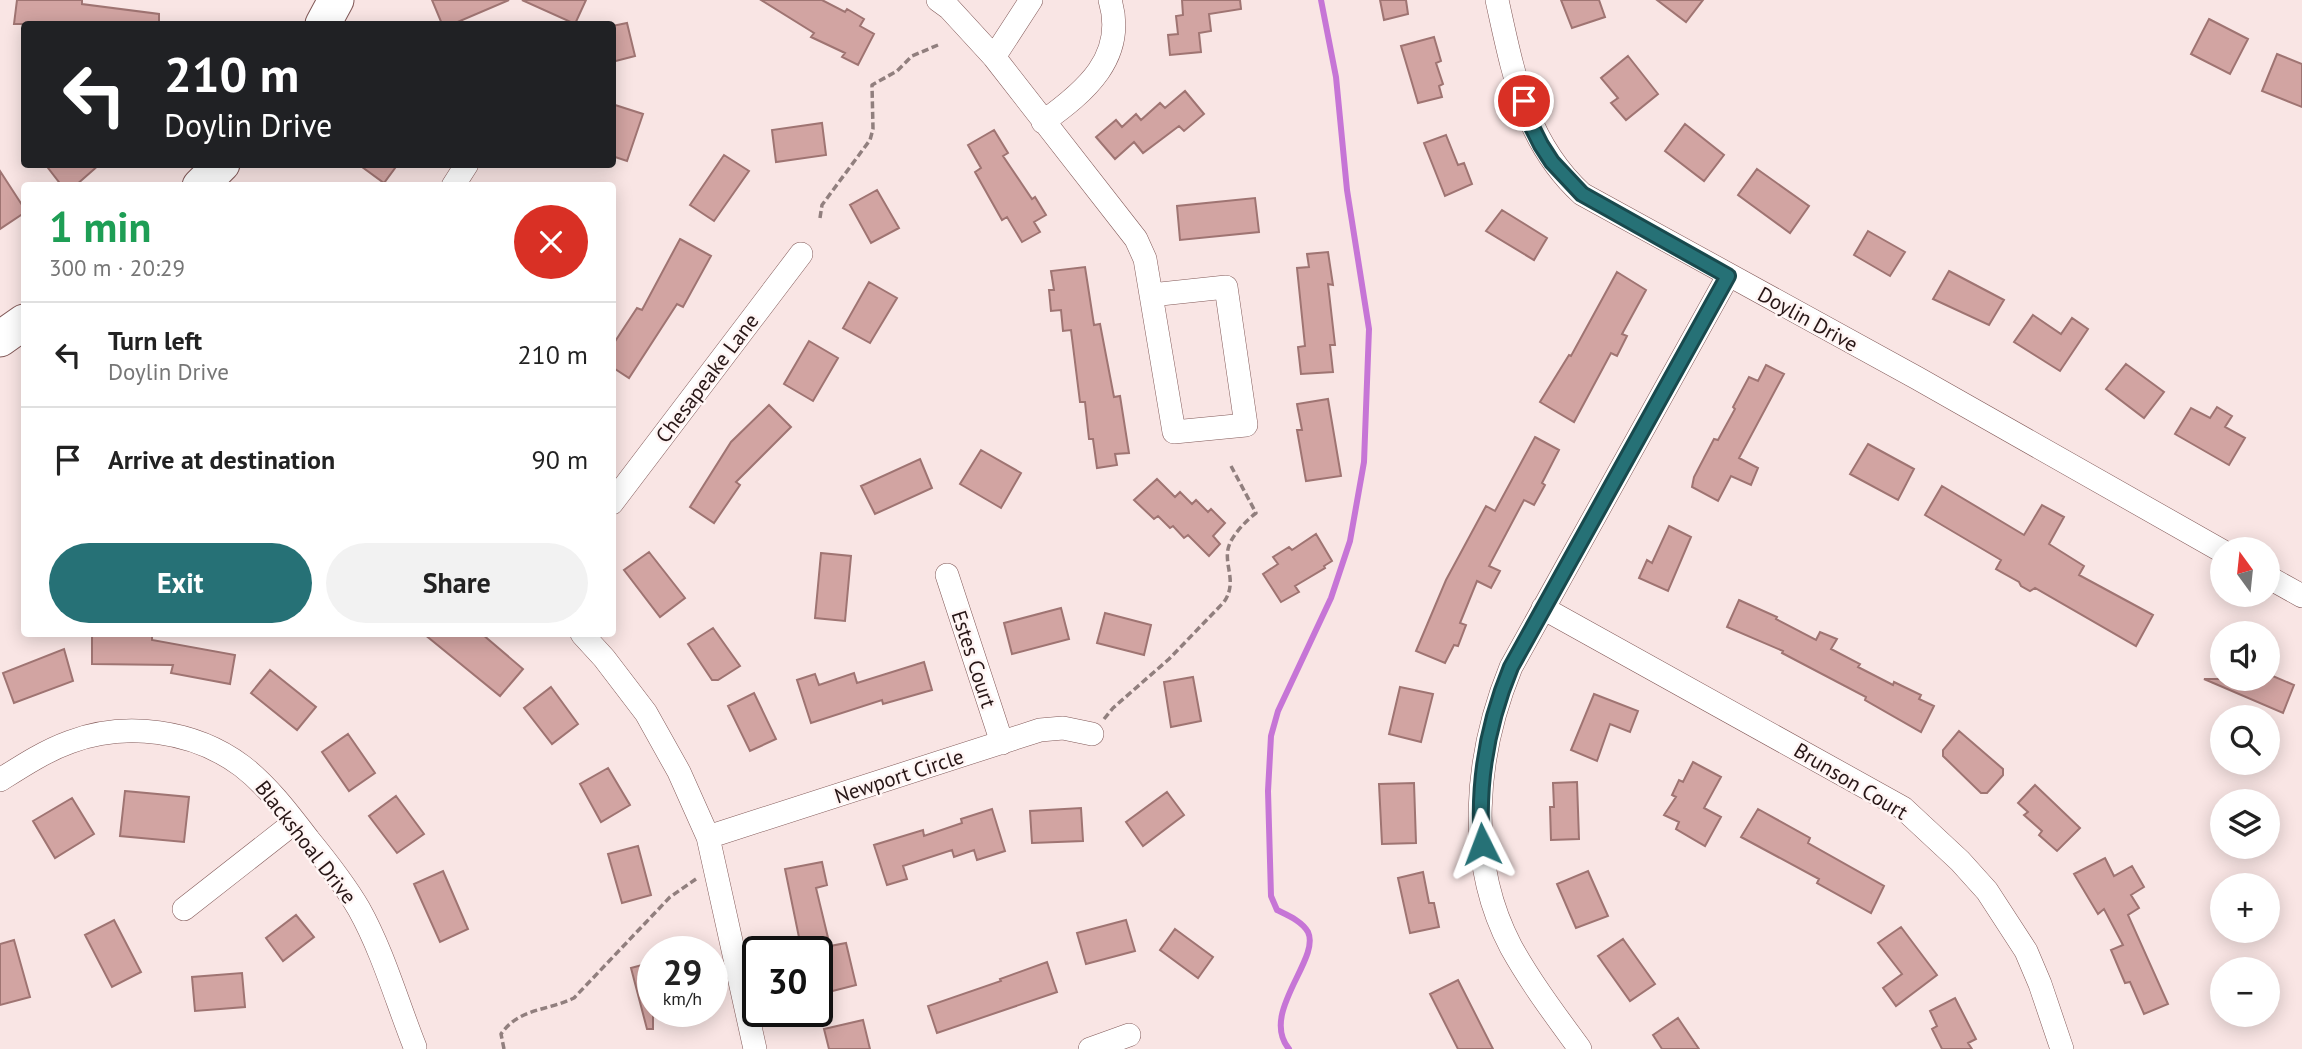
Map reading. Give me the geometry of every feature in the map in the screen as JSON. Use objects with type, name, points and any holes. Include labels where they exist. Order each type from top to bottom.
[{"type":"main road","points":[[325,21],[336,0]]},
{"type":"main road","points":[[204,182],[218,168]]},
{"type":"main road","points":[[0,339],[21,324]]},
{"type":"street","points":[[938,0],[949,8],[994,57],[1136,239],[1145,259],[1151,295],[1174,432],[1245,425],[1226,287],[1151,295]]},
{"type":"street","points":[[994,57],[1031,0]]},
{"type":"street","points":[[1043,122],[1070,103],[1094,78],[1110,52],[1116,32],[1110,0]]},
{"type":"street","name":"Doylin Drive","points":[[1497,0],[1530,123],[1552,162],[1582,194],[1917,378],[2210,544]]},
{"type":"street","name":"Chesapeake Lane","points":[[616,498],[802,254]]},
{"type":"street","points":[[1580,1049],[1530,980],[1506,935],[1489,889],[1481,829],[1483,763],[1489,728],[1511,667],[1728,276]]},
{"type":"street","name":"Estes Court","points":[[947,575],[1002,743]]},
{"type":"street","points":[[2280,584],[2302,596]]},
{"type":"street","name":"Brunson Court","points":[[1544,607],[1903,808],[1960,861],[1987,891],[2013,930],[2026,951],[2040,984],[2062,1049]]},
{"type":"street","points":[[585,637],[604,657],[646,713],[679,772],[708,837],[755,1049]]},
{"type":"street","name":"Newport Circle","points":[[708,837],[1040,730],[1063,728],[1092,734]]},
{"type":"street","name":"Blackshoal Drive","points":[[0,780],[70,741],[126,730],[176,736],[211,748],[240,765],[261,782],[295,822],[359,909],[415,1047]]},
{"type":"street","points":[[184,909],[295,822]]},
{"type":"street","points":[[1090,1049],[1129,1035]]},
{"type":"path","points":[[820,218],[822,205],[870,140],[873,129],[872,85],[897,71],[912,56],[939,45]]},
{"type":"path","points":[[1092,734],[1113,708],[1169,659],[1231,592],[1228,559],[1230,543],[1256,513],[1231,466]]},
{"type":"path","points":[[505,1049],[500,1034],[508,1024],[521,1014],[557,1006],[574,999],[670,897],[699,877]]},
{"type":"building","points":[[17,0],[82,0],[82,4],[159,14],[159,21],[21,21],[21,24],[14,24]]},
{"type":"building","points":[[432,0],[509,0],[460,21],[441,21]]},
{"type":"building","points":[[522,0],[586,0],[576,21],[568,21]]},
{"type":"building","points":[[761,0],[822,0],[845,12],[847,9],[864,19],[860,26],[874,34],[858,65],[842,57],[845,53],[811,37],[814,33]]},
{"type":"building","points":[[1182,0],[1240,0],[1241,9],[1209,14],[1211,31],[1199,33],[1201,52],[1170,55],[1168,35],[1178,34],[1176,16],[1183,15]]},
{"type":"building","points":[[1380,0],[1406,0],[1408,14],[1384,20]]},
{"type":"building","points":[[1561,0],[1599,0],[1605,17],[1572,28]]},
{"type":"building","points":[[1657,0],[1703,0],[1686,22]]},
{"type":"building","points":[[2209,19],[2248,39],[2230,74],[2191,54]]},
{"type":"building","points":[[627,23],[635,56],[616,61],[616,25]]},
{"type":"building","points":[[1434,37],[1441,61],[1436,63],[1443,84],[1439,86],[1442,97],[1418,103],[1401,46]]},
{"type":"building","points":[[2277,54],[2302,64],[2302,107],[2262,91]]},
{"type":"building","points":[[1628,56],[1658,94],[1626,120],[1611,103],[1618,98],[1601,78]]},
{"type":"building","points":[[1185,91],[1204,114],[1184,131],[1179,126],[1143,153],[1134,142],[1115,159],[1096,137],[1116,120],[1122,127],[1136,114],[1141,120],[1160,103],[1165,108]]},
{"type":"building","points":[[616,105],[643,114],[627,161],[616,157]]},
{"type":"building","points":[[822,123],[826,155],[776,162],[772,130]]},
{"type":"building","points":[[1685,124],[1724,155],[1704,181],[1665,151]]},
{"type":"building","points":[[994,130],[1008,153],[1003,156],[1046,215],[1034,222],[1040,232],[1022,242],[1007,217],[1002,220],[975,172],[981,168],[968,145]]},
{"type":"building","points":[[1446,135],[1458,165],[1464,163],[1472,184],[1445,196],[1424,143]]},
{"type":"building","points":[[724,155],[749,171],[714,221],[690,205]]},
{"type":"building","points":[[48,168],[95,168],[80,182],[59,182]]},
{"type":"building","points":[[363,168],[395,168],[383,182]]},
{"type":"building","points":[[1757,169],[1809,206],[1790,233],[1738,195]]},
{"type":"building","points":[[0,171],[21,203],[21,215],[0,229]]},
{"type":"building","points":[[877,190],[899,228],[871,243],[850,205]]},
{"type":"building","points":[[1255,198],[1259,232],[1180,240],[1177,206]]},
{"type":"building","points":[[1502,210],[1547,238],[1534,260],[1486,231]]},
{"type":"building","points":[[1868,231],[1905,252],[1890,276],[1854,255]]},
{"type":"building","points":[[680,239],[711,256],[683,307],[677,304],[629,378],[616,370],[616,340],[637,308],[642,310]]},
{"type":"building","points":[[1328,252],[1333,285],[1328,284],[1335,345],[1330,345],[1333,372],[1301,374],[1298,347],[1305,346],[1297,268],[1309,267],[1307,254]]},
{"type":"building","points":[[1085,267],[1094,325],[1100,324],[1114,397],[1120,396],[1129,453],[1115,454],[1117,465],[1097,468],[1093,439],[1089,439],[1085,402],[1080,402],[1071,330],[1063,331],[1061,310],[1051,311],[1049,290],[1054,290],[1051,271]]},
{"type":"building","points":[[1949,271],[2004,300],[1989,325],[1933,299]]},
{"type":"building","points":[[1617,272],[1646,290],[1622,334],[1627,336],[1617,356],[1611,353],[1574,422],[1540,402],[1569,355],[1571,356]]},
{"type":"building","points":[[869,282],[897,298],[870,343],[843,328]]},
{"type":"building","points":[[2033,315],[2061,334],[2072,318],[2088,329],[2060,371],[2014,342]]},
{"type":"building","points":[[809,341],[838,358],[813,401],[784,384]]},
{"type":"building","points":[[2126,364],[2164,392],[2144,418],[2106,389]]},
{"type":"building","points":[[1766,365],[1784,374],[1739,458],[1758,468],[1751,485],[1731,476],[1718,501],[1692,487],[1694,477],[1714,439],[1718,440],[1749,377],[1758,381]]},
{"type":"building","points":[[1328,399],[1341,476],[1306,481],[1297,430],[1302,430],[1297,404]]},
{"type":"building","points":[[769,405],[791,427],[736,482],[740,485],[714,523],[690,507],[731,442]]},
{"type":"building","points":[[2217,407],[2232,416],[2225,427],[2245,438],[2229,465],[2175,434],[2191,408],[2210,418]]},
{"type":"building","points":[[1535,437],[1559,450],[1534,505],[1524,500],[1489,566],[1500,571],[1491,588],[1477,581],[1460,623],[1466,625],[1458,646],[1454,645],[1445,663],[1416,651],[1446,580],[1486,506],[1495,511]]},
{"type":"building","points":[[1868,444],[1914,469],[1898,500],[1850,474]]},
{"type":"building","points":[[981,450],[1021,473],[1001,508],[960,484]]},
{"type":"building","points":[[920,459],[932,488],[875,514],[861,486]]},
{"type":"building","points":[[1157,479],[1175,497],[1180,492],[1192,504],[1196,500],[1208,512],[1211,509],[1225,523],[1213,536],[1220,544],[1209,556],[1188,535],[1184,538],[1158,516],[1154,519],[1134,500]]},
{"type":"building","points":[[1942,486],[2024,535],[2042,505],[2064,517],[2049,544],[2084,566],[2079,575],[2153,615],[2136,646],[2035,588],[2030,591],[2021,586],[2019,582],[1996,569],[2001,560],[1925,515]]},
{"type":"building","points":[[1669,526],[1691,537],[1668,591],[1639,578],[1647,560],[1652,563]]},
{"type":"building","points":[[1316,534],[1332,561],[1295,586],[1299,592],[1281,602],[1263,574],[1278,564],[1273,557],[1289,547],[1292,550]]},
{"type":"building","points":[[649,552],[685,598],[660,617],[624,570]]},
{"type":"building","points":[[821,553],[851,556],[845,621],[815,618]]},
{"type":"building","points":[[1739,600],[1777,617],[1776,619],[1816,640],[1820,632],[1837,639],[1831,649],[1860,664],[1858,667],[1893,685],[1894,682],[1921,695],[1919,699],[1934,706],[1921,732],[1865,700],[1866,697],[1782,653],[1783,651],[1727,627]]},
{"type":"building","points":[[1061,608],[1069,639],[1012,654],[1004,623]]},
{"type":"building","points":[[1105,613],[1151,625],[1144,655],[1097,643]]},
{"type":"building","points":[[713,628],[740,666],[718,680],[712,680],[688,644]]},
{"type":"building","points":[[92,637],[152,637],[152,640],[235,655],[230,684],[171,673],[173,665],[92,664]]},
{"type":"building","points":[[428,637],[486,637],[523,669],[500,696]]},
{"type":"building","points":[[64,649],[73,681],[14,703],[3,673]]},
{"type":"building","points":[[924,662],[932,690],[883,704],[882,700],[811,723],[797,680],[815,674],[819,685],[854,673],[857,683]]},
{"type":"building","points":[[270,670],[316,707],[297,730],[251,693]]},
{"type":"building","points":[[1193,677],[1201,721],[1171,727],[1164,682]]},
{"type":"building","points":[[2280,679],[2294,685],[2283,713],[2280,712],[2280,705],[2264,705],[2232,691],[2280,691]]},
{"type":"building","points":[[551,687],[578,724],[552,744],[524,708]]},
{"type":"building","points":[[1400,687],[1433,694],[1421,742],[1389,734]]},
{"type":"building","points":[[754,693],[776,739],[750,751],[728,706]]},
{"type":"building","points":[[1594,694],[1638,711],[1630,732],[1610,724],[1597,761],[1571,750]]},
{"type":"building","points":[[1959,731],[2003,769],[2003,775],[1987,793],[1981,793],[1943,756],[1943,750]]},
{"type":"building","points":[[348,734],[375,773],[349,791],[322,752]]},
{"type":"building","points":[[1693,762],[1721,777],[1704,808],[1721,817],[1705,846],[1676,829],[1679,822],[1664,815],[1676,797],[1672,795],[1679,780],[1683,782]]},
{"type":"building","points":[[608,768],[630,805],[601,822],[580,784]]},
{"type":"building","points":[[1577,782],[1579,839],[1551,840],[1550,807],[1554,807],[1553,783]]},
{"type":"building","points":[[1414,783],[1416,843],[1382,844],[1379,784]]},
{"type":"building","points":[[2035,785],[2080,828],[2057,851],[2039,835],[2042,831],[2024,815],[2028,812],[2018,803]]},
{"type":"building","points":[[125,791],[189,797],[184,842],[120,836]]},
{"type":"building","points":[[1167,792],[1184,815],[1143,846],[1126,822]]},
{"type":"building","points":[[396,796],[424,834],[397,853],[369,816]]},
{"type":"building","points":[[72,798],[94,834],[55,858],[33,821]]},
{"type":"building","points":[[1081,808],[1083,841],[1032,843],[1030,811]]},
{"type":"building","points":[[992,809],[1005,851],[977,860],[974,850],[954,857],[952,850],[903,866],[907,879],[887,885],[874,845],[923,830],[924,836],[962,823],[961,819]]},
{"type":"building","points":[[1758,809],[1810,838],[1808,843],[1884,886],[1871,913],[1817,883],[1819,879],[1741,837]]},
{"type":"building","points":[[638,846],[651,895],[622,903],[608,854]]},
{"type":"building","points":[[2105,858],[2114,876],[2132,866],[2144,887],[2131,895],[2139,908],[2128,915],[2168,1004],[2144,1014],[2130,982],[2125,983],[2111,950],[2123,945],[2104,909],[2098,914],[2074,874]]},
{"type":"building","points":[[822,862],[827,885],[816,888],[828,936],[799,936],[785,869]]},
{"type":"building","points":[[443,871],[468,929],[440,942],[414,884]]},
{"type":"building","points":[[1588,871],[1608,916],[1576,928],[1557,884]]},
{"type":"building","points":[[1423,872],[1429,903],[1434,903],[1439,927],[1410,933],[1398,878]]},
{"type":"building","points":[[296,915],[314,937],[283,961],[266,938]]},
{"type":"building","points":[[114,920],[141,972],[112,987],[85,935]]},
{"type":"building","points":[[1126,920],[1135,951],[1086,964],[1077,933]]},
{"type":"building","points":[[1901,927],[1937,975],[1896,1006],[1883,988],[1902,974],[1878,943]]},
{"type":"building","points":[[1175,929],[1213,957],[1198,978],[1160,950]]},
{"type":"building","points":[[1623,939],[1655,984],[1630,1001],[1598,956]]},
{"type":"building","points":[[14,940],[30,997],[0,1005],[0,944]]},
{"type":"building","points":[[846,943],[856,985],[833,991],[833,945]]},
{"type":"building","points":[[1047,962],[1057,992],[937,1033],[928,1006]]},
{"type":"building","points":[[637,966],[637,991],[631,968]]},
{"type":"building","points":[[242,973],[245,1007],[195,1011],[192,977]]},
{"type":"building","points":[[1458,980],[1493,1049],[1458,1049],[1430,994]]},
{"type":"building","points":[[1955,998],[1976,1039],[1968,1043],[1972,1049],[1942,1049],[1932,1029],[1937,1026],[1930,1011]]},
{"type":"building","points":[[1678,1018],[1699,1049],[1662,1049],[1653,1035]]},
{"type":"building","points":[[863,1020],[870,1049],[829,1049],[824,1029]]},
{"type":"waterway","points":[[1289,1049],[1282,1035],[1281,1019],[1310,943],[1305,928],[1277,910],[1271,896],[1268,791],[1271,736],[1278,711],[1331,598],[1350,541],[1364,462],[1369,329],[1347,190],[1336,77],[1321,0]]},
{"type":"route","points":[[1482,844],[1480,797],[1483,763],[1489,728],[1511,667],[1728,276],[1582,194],[1552,162],[1541,145],[1530,123],[1524,101]]}]
